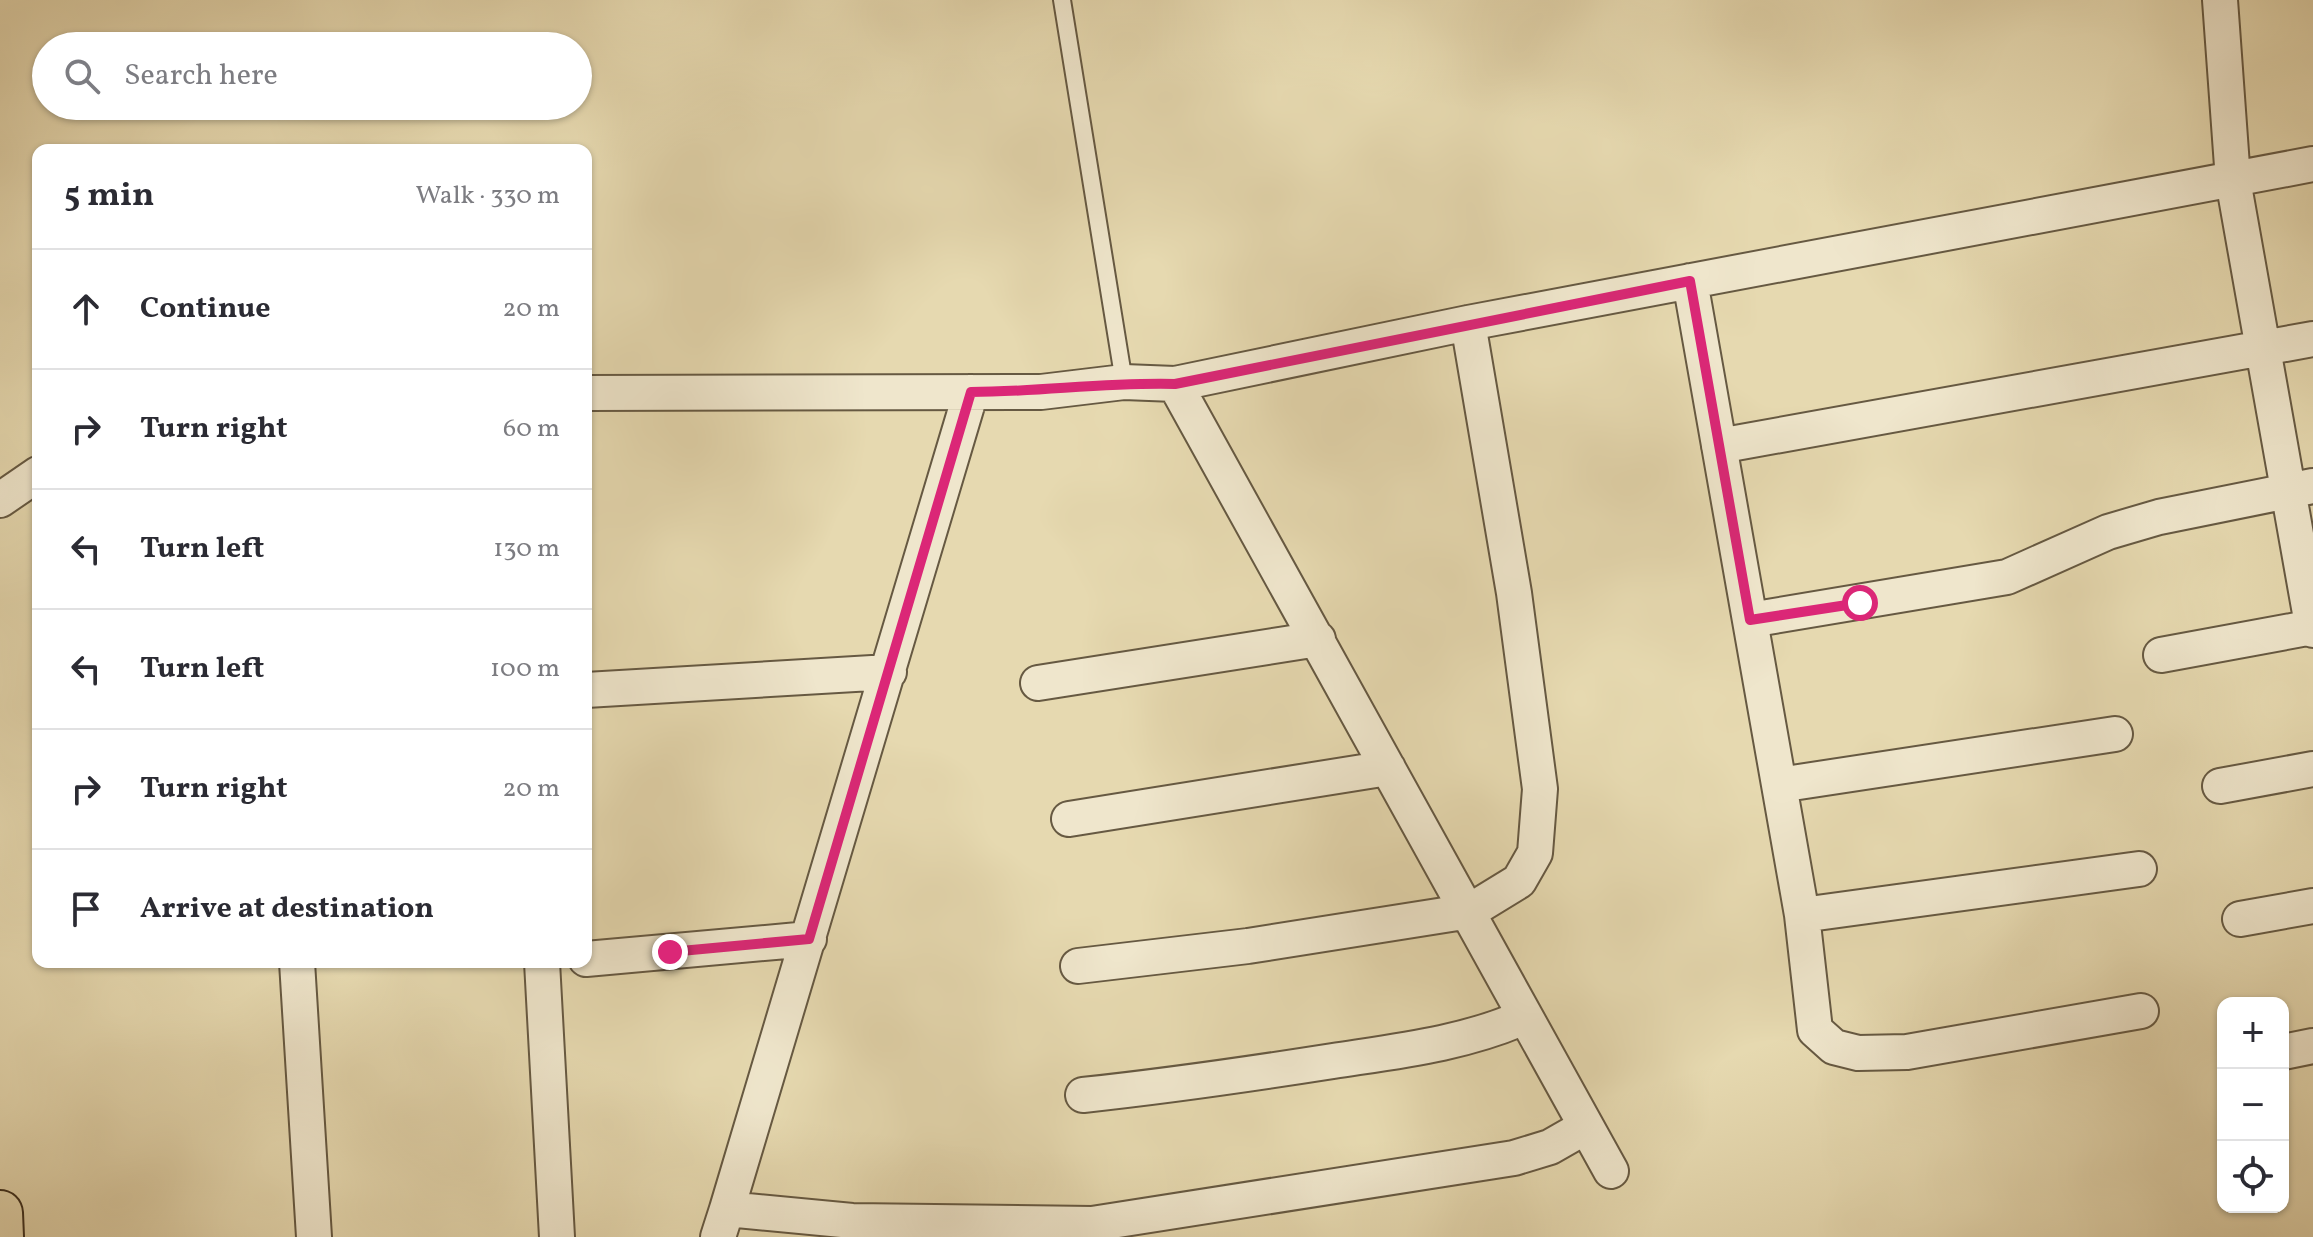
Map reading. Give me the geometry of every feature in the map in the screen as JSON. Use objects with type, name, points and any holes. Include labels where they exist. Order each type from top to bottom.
[{"type":"highway","points":[[0,1213],[1,1237]]},
{"type":"street","points":[[2161,655],[2313,628],[2300,489],[2260,349],[2233,180],[2220,0]]},
{"type":"street","points":[[592,393],[1041,392],[1124,382],[1175,384],[1468,323],[2313,164]]},
{"type":"street","points":[[1690,281],[1802,915],[1815,1030],[1834,1047],[1858,1053],[1907,1052],[2141,1011]]},
{"type":"street","points":[[1078,966],[1248,946],[1470,911],[1519,881],[1535,853],[1540,789],[1518,617],[1468,323]]},
{"type":"street","points":[[1719,446],[2313,339]]},
{"type":"street","points":[[1175,384],[1470,911],[1524,1017],[1611,1171]]},
{"type":"street","points":[[971,392],[722,1223],[1092,1224],[1514,1158],[1550,1147],[1585,1127]]},
{"type":"street","points":[[0,500],[32,478]]},
{"type":"street","points":[[1750,620],[2007,577],[2108,532],[2159,517],[2300,489]]},
{"type":"street","points":[[1038,683],[1318,639]]},
{"type":"street","points":[[592,690],[889,672]]},
{"type":"street","points":[[1779,785],[2115,734]]},
{"type":"street","points":[[1069,819],[1388,768]]},
{"type":"street","points":[[2220,786],[2313,769]]},
{"type":"street","points":[[1802,915],[2139,869]]},
{"type":"street","points":[[2240,919],[2313,906]]},
{"type":"street","points":[[592,958],[809,939]]},
{"type":"street","points":[[297,968],[314,1237]]},
{"type":"street","points":[[546,968],[557,1237]]},
{"type":"street","points":[[1083,1095],[1192,1083],[1417,1048],[1470,1038],[1524,1017]]},
{"type":"street","points":[[2289,1051],[2313,1046]]},
{"type":"lane","points":[[1062,0],[1124,382]]},
{"type":"route","points":[[670,952],[809,939],[971,392],[1041,392],[1124,382],[1175,384],[1690,281],[1750,620],[1860,603]]}]
